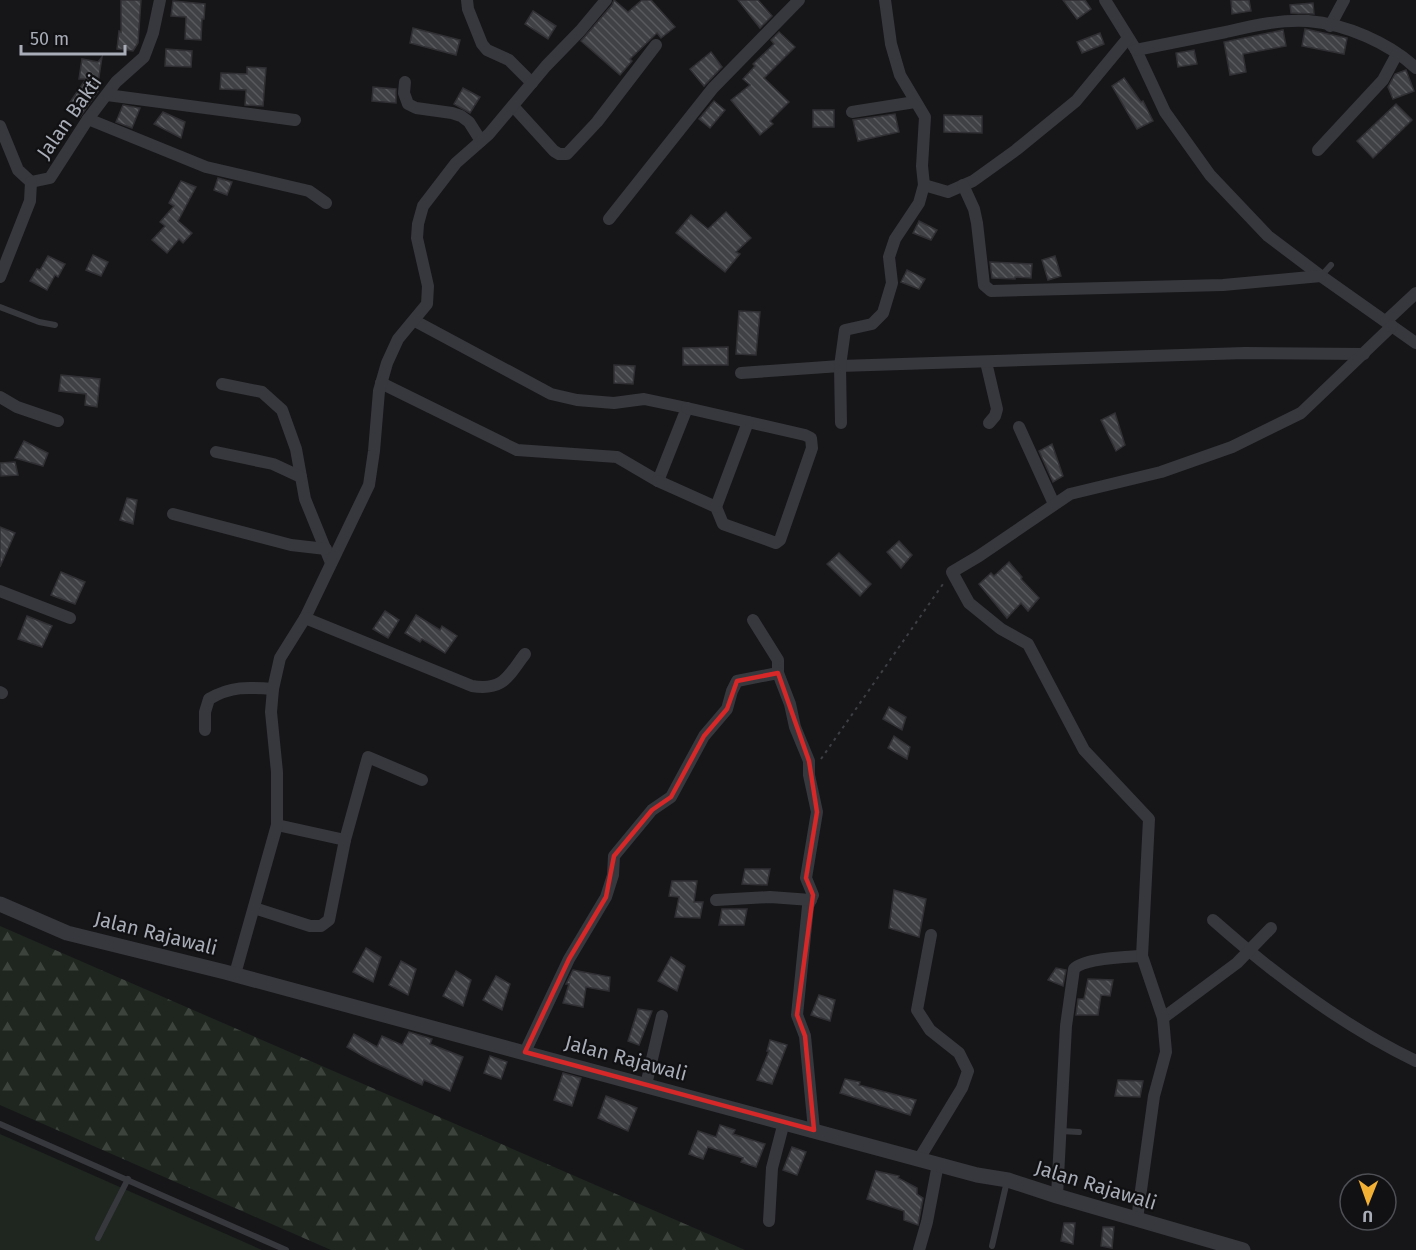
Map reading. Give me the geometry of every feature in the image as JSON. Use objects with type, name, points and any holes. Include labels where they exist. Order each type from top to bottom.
[{"type":"street","name":"Jalan Bakti","points":[[31,182],[50,178],[88,119],[116,82],[144,57],[153,33],[160,0]]},
{"type":"street","points":[[467,0],[468,9],[482,44],[487,50],[509,60],[532,83]]},
{"type":"street","points":[[235,974],[277,825],[277,772],[271,712],[273,689],[280,658],[305,618],[369,485],[381,383],[387,363],[398,339],[427,304],[428,286],[417,238],[423,206],[456,163],[481,141],[606,0]]},
{"type":"street","points":[[609,219],[713,88],[799,0]]},
{"type":"street","points":[[842,423],[840,366],[845,330],[872,324],[883,313],[892,284],[889,257],[896,239],[919,203],[924,185],[922,166],[925,117],[900,75],[891,44],[885,0]]},
{"type":"street","points":[[1105,0],[1136,50],[1165,112],[1210,175],[1268,236],[1416,344]]},
{"type":"street","points":[[1330,26],[1344,0]]},
{"type":"street","points":[[1136,50],[1263,24],[1308,21],[1349,30],[1397,54],[1416,69]]},
{"type":"street","points":[[924,185],[948,192],[973,181],[1016,150],[1076,101],[1128,38]]},
{"type":"street","points":[[513,105],[554,151],[567,154],[597,122],[656,45]]},
{"type":"street","points":[[1318,150],[1383,80],[1397,54]]},
{"type":"street","points":[[405,82],[404,93],[408,104],[416,108],[461,116],[469,122],[481,141]]},
{"type":"street","points":[[107,95],[295,120]]},
{"type":"street","points":[[852,112],[915,102]]},
{"type":"street","points":[[88,119],[206,167],[309,191],[326,203]]},
{"type":"street","points":[[0,126],[18,170],[31,182],[30,201],[0,277]]},
{"type":"street","points":[[963,185],[974,209],[977,223],[984,285],[991,291],[1223,285],[1321,276]]},
{"type":"street","points":[[1137,1219],[1154,1096],[1166,1052],[1163,1018],[1142,956],[1149,819],[1084,750],[1028,644],[1001,629],[969,603],[952,572],[1070,494],[1161,472],[1232,447],[1301,413],[1364,354],[1416,293]]},
{"type":"street","points":[[381,383],[517,450],[617,458],[716,507],[723,524],[776,543],[780,540],[812,448],[812,438],[644,399],[614,403],[577,400],[550,394],[415,321]]},
{"type":"street","points":[[741,373],[840,366],[1245,353],[1364,354]]},
{"type":"street","points":[[986,362],[997,409],[995,416],[988,423]]},
{"type":"street","points":[[222,384],[262,392],[282,410],[296,449],[305,499],[331,563]]},
{"type":"street","points":[[0,397],[17,407],[58,421]]},
{"type":"street","points":[[658,480],[687,408]]},
{"type":"street","points":[[716,507],[748,422]]},
{"type":"street","points":[[1019,427],[1054,504]]},
{"type":"street","points":[[216,452],[273,464],[301,477]]},
{"type":"street","points":[[174,514],[291,545],[326,549]]},
{"type":"street","points":[[0,591],[70,618]]},
{"type":"street","points":[[305,618],[472,686],[488,689],[504,682],[525,654]]},
{"type":"street","points":[[753,620],[778,660],[778,673],[790,704],[795,727],[809,761],[809,775],[817,812],[806,878],[813,895],[808,906],[797,1015],[805,1036],[814,1130]]},
{"type":"street","points":[[525,1052],[568,959],[606,897],[613,875],[614,856],[652,810],[671,797],[704,736],[727,710],[737,681],[778,673]]},
{"type":"street","points":[[205,730],[209,699],[223,691],[246,687],[273,689]]},
{"type":"street","points":[[254,908],[310,926],[321,926],[329,920],[345,840],[368,757],[422,780]]},
{"type":"street","points":[[277,825],[345,840]]},
{"type":"street","points":[[716,900],[770,897],[811,900]]},
{"type":"street","name":"Jalan Rajawali","points":[[0,904],[67,933],[235,974],[977,1175],[1008,1180],[1243,1250]]},
{"type":"street","points":[[1213,920],[1249,952],[1344,1021],[1416,1061]]},
{"type":"street","points":[[1163,1018],[1237,963],[1271,928]]},
{"type":"street","points":[[919,1159],[962,1088],[968,1071],[959,1053],[930,1030],[918,1010],[931,935]]},
{"type":"street","points":[[1057,1196],[1066,1026],[1074,969],[1077,965],[1103,960],[1142,956]]},
{"type":"street","points":[[646,1085],[662,1016]]},
{"type":"street","points":[[769,1221],[772,1168],[784,1122]]},
{"type":"street","points":[[919,1250],[938,1164]]},
{"type":"lane","points":[[1321,276],[1331,264]]},
{"type":"lane","points":[[0,307],[39,322],[55,325]]},
{"type":"lane","points":[[0,1124],[286,1250]]},
{"type":"lane","points":[[1061,1131],[1079,1132]]},
{"type":"lane","points":[[98,1238],[128,1179]]},
{"type":"lane","points":[[992,1246],[1008,1180]]},
{"type":"path","points":[[809,775],[952,572]]},
{"type":"highlighted area","points":[[778,673],[809,761],[817,812],[806,878],[813,895],[797,1015],[805,1036],[814,1130],[525,1052],[569,959],[606,897],[614,856],[652,810],[671,797],[704,736],[727,709],[737,681]]},
{"type":"green space","points":[[0,926],[745,1250],[331,1250],[0,1105]]},
{"type":"green space","points":[[0,1134],[262,1250],[0,1250]]},
{"type":"building","points":[[121,0],[141,0],[138,43],[133,51],[117,49],[119,31],[121,32]]},
{"type":"building","points":[[614,0],[628,12],[642,0],[651,0],[675,27],[661,38],[657,33],[630,59],[632,61],[620,75],[581,41]]},
{"type":"building","points":[[738,0],[758,0],[772,16],[760,28]]},
{"type":"building","points":[[1063,0],[1085,0],[1091,9],[1077,19]]},
{"type":"building","points":[[1231,0],[1249,0],[1251,11],[1232,14]]},
{"type":"building","points":[[173,1],[205,4],[201,40],[185,39],[186,17],[171,16]]},
{"type":"building","points":[[1313,3],[1314,14],[1291,13],[1290,5]]},
{"type":"building","points":[[533,11],[556,26],[548,39],[525,24]]},
{"type":"building","points":[[413,28],[460,40],[456,55],[410,43]]},
{"type":"building","points":[[1305,29],[1347,38],[1344,54],[1302,46]]},
{"type":"building","points":[[1283,30],[1286,46],[1243,54],[1246,72],[1230,75],[1224,42]]},
{"type":"building","points":[[779,32],[795,47],[764,78],[789,102],[770,121],[773,124],[760,135],[731,100],[750,85],[743,79],[755,66],[753,64],[774,44],[771,40]]},
{"type":"building","points":[[1100,33],[1104,44],[1082,53],[1077,42]]},
{"type":"building","points":[[166,49],[192,51],[191,67],[165,66]]},
{"type":"building","points":[[1194,50],[1197,64],[1178,67],[1176,53]]},
{"type":"building","points":[[711,52],[722,67],[704,86],[690,69]]},
{"type":"building","points":[[102,57],[98,91],[80,117],[66,108],[86,79],[79,79],[82,59],[98,62]]},
{"type":"building","points":[[247,67],[266,68],[263,106],[245,105],[246,90],[220,89],[221,73],[247,74]]},
{"type":"building","points":[[1406,70],[1414,91],[1393,99],[1388,87],[1395,74]]},
{"type":"building","points":[[1124,78],[1141,102],[1143,101],[1153,121],[1137,129],[1112,86]]},
{"type":"building","points":[[373,87],[396,89],[396,103],[372,101]]},
{"type":"building","points":[[463,88],[480,97],[470,113],[454,104]]},
{"type":"building","points":[[714,101],[725,110],[710,128],[699,119]]},
{"type":"building","points":[[1396,104],[1412,120],[1373,158],[1357,141]]},
{"type":"building","points":[[123,105],[140,108],[132,128],[116,122]]},
{"type":"building","points":[[813,110],[834,110],[834,127],[813,127]]},
{"type":"building","points":[[163,112],[185,122],[181,138],[154,124]]},
{"type":"building","points":[[895,114],[899,132],[858,141],[853,120]]},
{"type":"building","points":[[944,115],[982,116],[982,133],[944,132]]},
{"type":"building","points":[[218,178],[232,182],[227,195],[214,190]]},
{"type":"building","points":[[181,181],[196,187],[178,221],[192,233],[183,243],[179,239],[167,253],[152,240],[165,226],[160,222],[174,206],[169,203]]},
{"type":"building","points":[[726,212],[751,238],[736,252],[740,254],[725,272],[676,233],[691,215],[708,229]]},
{"type":"building","points":[[919,221],[937,230],[931,240],[913,233]]},
{"type":"building","points":[[93,255],[108,262],[101,276],[86,270]]},
{"type":"building","points":[[48,256],[65,264],[58,277],[55,275],[47,290],[30,281]]},
{"type":"building","points":[[1055,256],[1061,276],[1048,280],[1042,260]]},
{"type":"building","points":[[990,262],[1032,264],[1031,278],[992,278]]},
{"type":"building","points":[[907,270],[925,279],[919,289],[901,282]]},
{"type":"building","points":[[739,311],[760,312],[756,355],[736,354]]},
{"type":"building","points":[[728,347],[728,365],[683,365],[683,348]]},
{"type":"building","points":[[614,365],[635,366],[633,384],[614,383]]},
{"type":"building","points":[[61,375],[100,379],[97,407],[85,405],[86,394],[59,391]]},
{"type":"building","points":[[1115,413],[1125,445],[1116,451],[1101,420]]},
{"type":"building","points":[[24,441],[48,453],[43,466],[15,458]]},
{"type":"building","points":[[1052,444],[1063,476],[1053,482],[1039,451]]},
{"type":"building","points":[[15,462],[18,475],[1,476],[0,463]]},
{"type":"building","points":[[127,498],[137,500],[133,524],[120,520]]},
{"type":"building","points":[[0,527],[15,533],[0,567]]},
{"type":"building","points":[[899,541],[912,555],[901,568],[887,552]]},
{"type":"building","points":[[839,553],[871,584],[860,596],[827,564]]},
{"type":"building","points":[[1009,562],[1039,598],[1028,611],[1021,603],[1007,618],[979,584],[991,573],[994,576]]},
{"type":"building","points":[[61,572],[85,582],[75,604],[51,595]]},
{"type":"building","points":[[385,611],[399,620],[388,638],[373,629]]},
{"type":"building","points":[[416,615],[440,630],[442,626],[457,636],[445,653],[422,639],[420,642],[405,633]]},
{"type":"building","points":[[27,616],[52,626],[42,647],[18,639]]},
{"type":"building","points":[[889,707],[906,717],[902,730],[883,719]]},
{"type":"building","points":[[894,736],[910,747],[907,759],[888,748]]},
{"type":"building","points":[[745,869],[770,869],[767,885],[742,884]]},
{"type":"building","points":[[672,881],[697,881],[694,902],[703,902],[700,918],[675,917],[679,897],[669,896]]},
{"type":"building","points":[[894,890],[926,899],[919,937],[889,928]]},
{"type":"building","points":[[722,909],[747,909],[744,925],[719,925]]},
{"type":"building","points":[[366,948],[381,957],[373,982],[353,972]]},
{"type":"building","points":[[671,957],[685,966],[677,991],[658,981]]},
{"type":"building","points":[[401,961],[416,969],[408,995],[389,985]]},
{"type":"building","points":[[1056,968],[1066,970],[1063,986],[1048,980]]},
{"type":"building","points":[[573,970],[610,977],[609,991],[586,987],[583,1007],[563,1003],[569,984],[566,984]]},
{"type":"building","points":[[456,971],[471,980],[463,1006],[443,996]]},
{"type":"building","points":[[496,976],[510,984],[502,1010],[483,1000]]},
{"type":"building","points":[[1088,979],[1113,980],[1110,996],[1101,995],[1098,1015],[1076,1015],[1078,999],[1084,999]]},
{"type":"building","points":[[819,995],[835,1000],[830,1021],[811,1015]]},
{"type":"building","points":[[638,1009],[652,1011],[639,1045],[628,1041]]},
{"type":"building","points":[[409,1032],[432,1039],[430,1044],[463,1057],[450,1091],[424,1080],[422,1085],[347,1047],[354,1034],[377,1047],[382,1036],[402,1045]]},
{"type":"building","points":[[770,1040],[787,1045],[772,1084],[757,1080],[769,1051],[767,1051]]},
{"type":"building","points":[[490,1056],[507,1062],[501,1079],[484,1073]]},
{"type":"building","points":[[563,1073],[581,1078],[572,1106],[554,1100]]},
{"type":"building","points":[[845,1079],[916,1100],[910,1115],[840,1093]]},
{"type":"building","points":[[1118,1080],[1143,1081],[1140,1097],[1115,1096]]},
{"type":"building","points":[[606,1096],[637,1108],[628,1131],[598,1118]]},
{"type":"building","points":[[720,1125],[735,1130],[733,1134],[765,1144],[756,1167],[741,1162],[743,1158],[708,1147],[703,1159],[689,1154],[698,1131],[716,1137]]},
{"type":"building","points":[[792,1147],[806,1152],[797,1175],[783,1170]]},
{"type":"building","points":[[876,1171],[899,1176],[898,1178],[917,1188],[917,1194],[923,1198],[918,1225],[904,1220],[904,1211],[867,1199]]},
{"type":"building","points":[[1064,1223],[1075,1223],[1073,1244],[1061,1241]]},
{"type":"building","points":[[1103,1227],[1114,1227],[1112,1248],[1101,1246]]}]
